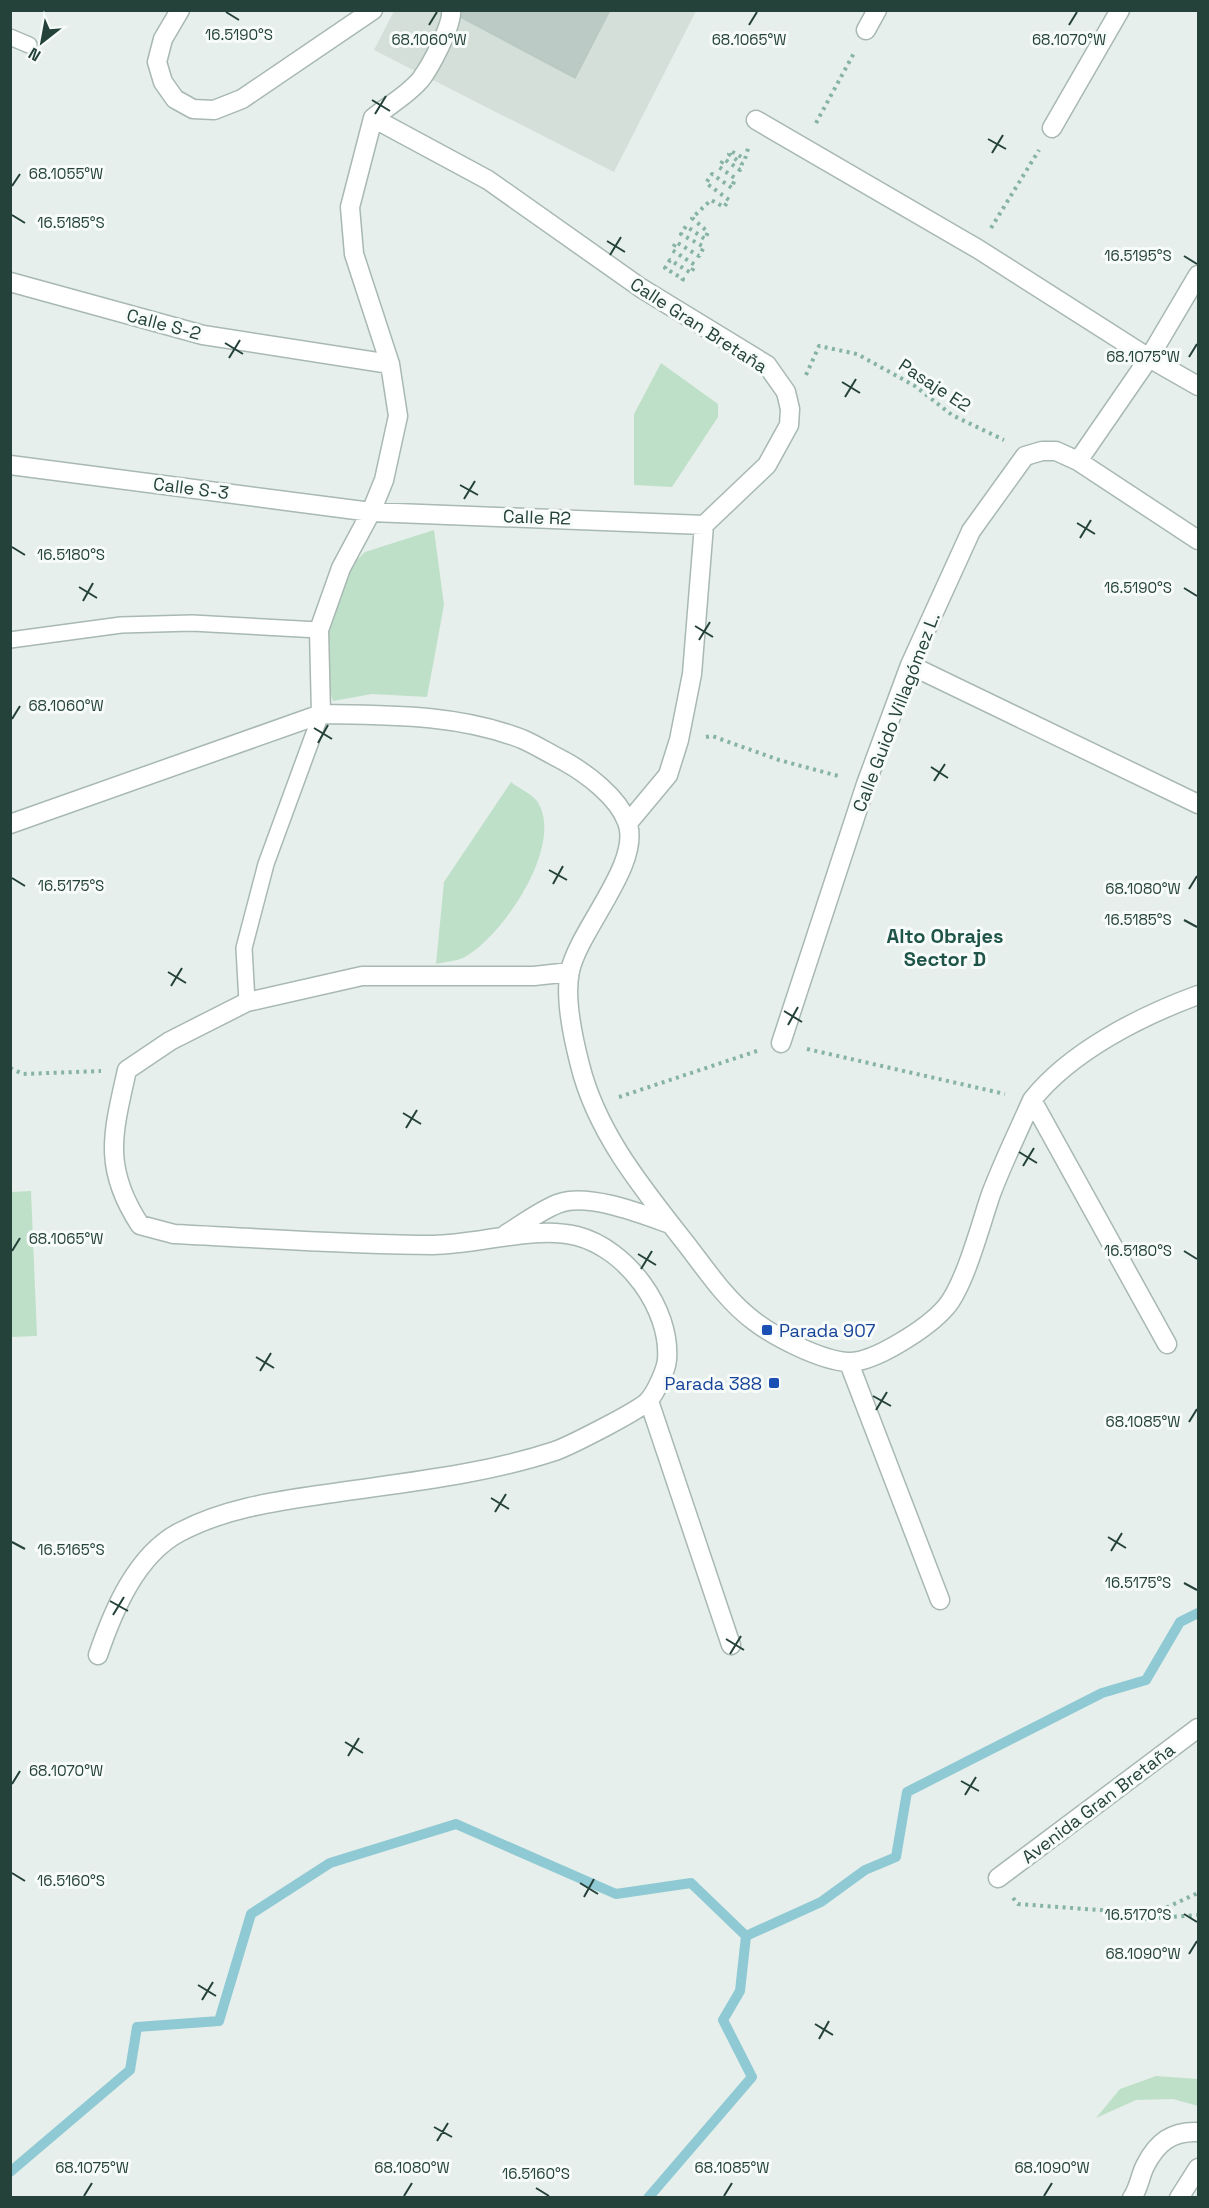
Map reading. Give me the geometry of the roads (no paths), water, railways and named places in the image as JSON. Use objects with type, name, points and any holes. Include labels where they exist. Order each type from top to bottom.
[{"type":"street","points":[[180,10],[163,39],[157,62],[163,82],[176,99],[193,110],[214,110],[242,99],[373,10]]},
{"type":"street","points":[[321,714],[319,630],[341,568],[371,512],[384,480],[398,416],[390,364],[354,254],[350,207],[373,118],[420,80],[445,34],[451,16],[450,10]]},
{"type":"street","points":[[866,30],[877,10]]},
{"type":"street","points":[[1052,128],[1120,10]]},
{"type":"street","name":"Calle Gran Bretaña","points":[[373,118],[488,180],[641,288],[767,365],[786,392],[790,409],[789,425],[767,465],[704,525]]},
{"type":"street","points":[[756,120],[978,249],[1149,358],[1198,386]]},
{"type":"street","points":[[1198,275],[1149,358],[1078,461],[1198,540]]},
{"type":"street","name":"Calle S-2","points":[[10,282],[203,335],[390,364]]},
{"type":"street","name":"Calle Guido Villagómez L.","points":[[781,1043],[866,784],[910,665],[971,531],[1020,462],[1032,453],[1056,451],[1078,461]]},
{"type":"street","name":"Calle S-3","points":[[10,465],[371,512]]},
{"type":"street","name":"Calle R2","points":[[371,512],[704,525]]},
{"type":"street","points":[[628,823],[668,775],[679,740],[692,674],[704,525]]},
{"type":"street","points":[[910,665],[1198,804]]},
{"type":"street","points":[[10,824],[321,714],[413,715],[478,725],[523,740],[580,769],[604,790],[628,823],[627,854],[617,880],[585,932],[570,972],[570,1020],[593,1106],[635,1179],[717,1285],[754,1322],[807,1351],[849,1363],[888,1349],[924,1328],[948,1305],[972,1253],[992,1192],[1032,1100],[1040,1090],[1079,1058],[1116,1033],[1153,1012],[1198,995]]},
{"type":"street","points":[[98,1655],[110,1621],[146,1558],[178,1533],[240,1507],[491,1468],[547,1453],[609,1424],[649,1401],[667,1364],[666,1333],[645,1289],[626,1265],[605,1248],[576,1236],[540,1233],[496,1240],[434,1245],[174,1234],[140,1225],[124,1201],[114,1169],[116,1122],[127,1070],[170,1041],[247,1002],[362,976],[534,976],[570,972]]},
{"type":"street","points":[[1032,1100],[1167,1344]]},
{"type":"street","points":[[496,1240],[561,1203],[599,1204],[628,1210],[670,1224]]},
{"type":"street","points":[[849,1363],[940,1600]]},
{"type":"street","points":[[649,1401],[731,1645]]},
{"type":"street","name":"Avenida Gran Bretaña","points":[[998,1878],[1198,1728]]},
{"type":"street","points":[[1132,2198],[1145,2166],[1162,2141],[1181,2132],[1198,2132]]},
{"type":"street","points":[[1179,2198],[1198,2168]]},
{"type":"lane","points":[[10,37],[29,45]]},
{"type":"lane","points":[[10,640],[133,625],[192,623],[319,630]]},
{"type":"lane","points":[[247,1002],[244,948],[266,864],[321,714]]},
{"type":"waterway","points":[[10,2172],[130,2070],[137,2027],[219,2021],[251,1914],[330,1863],[456,1824],[616,1894],[691,1883],[746,1936],[821,1902],[865,1870],[896,1857],[907,1792],[1102,1693],[1146,1680],[1180,1622],[1198,1613]]},
{"type":"waterway","points":[[648,2198],[752,2077],[723,2020],[740,1991],[746,1936]]},
{"type":"place","name":"Parada 907","points":[[767,1330]]},
{"type":"place","name":"Parada 388","points":[[774,1383]]},
{"type":"district","name":"Alto Obrajes Sector D","points":[[945,948]]}]
